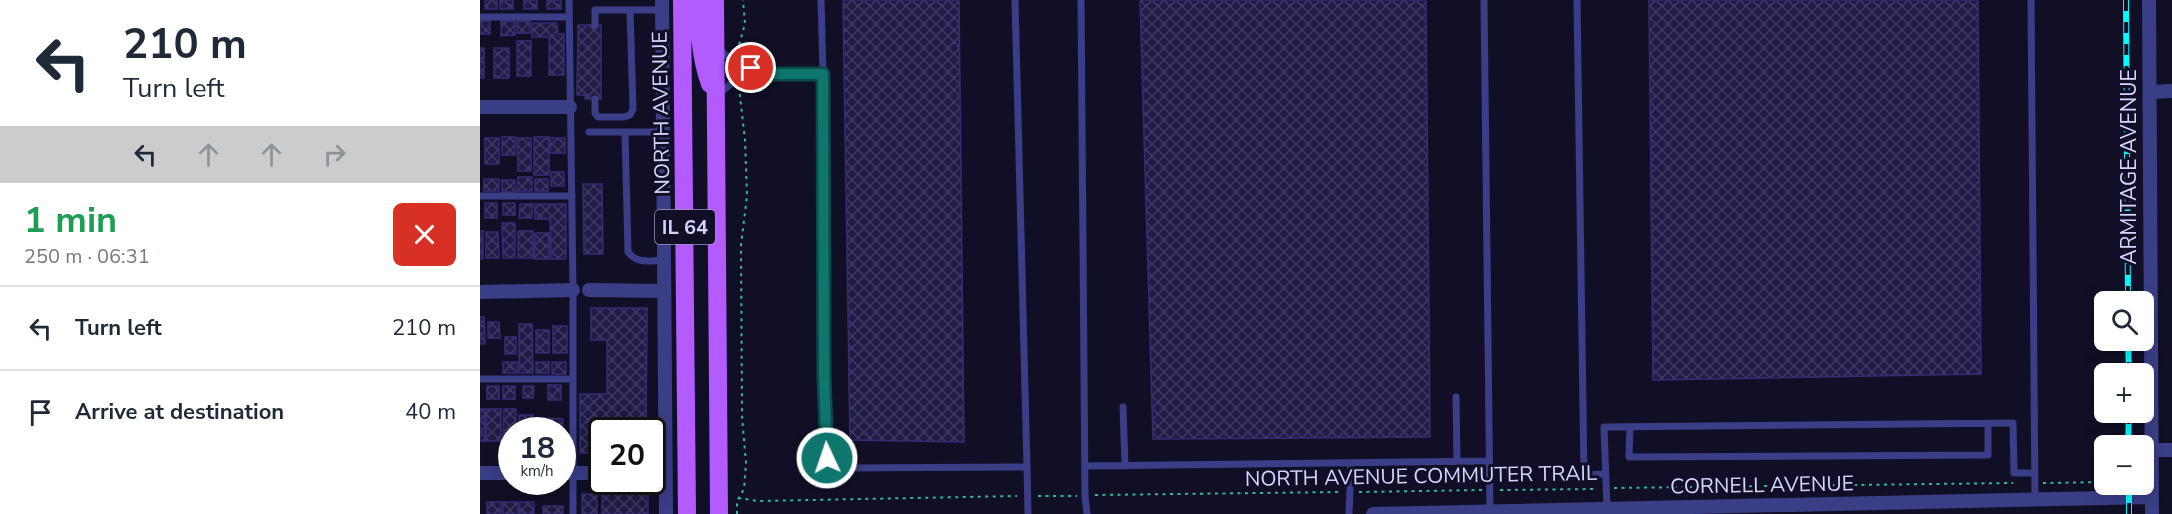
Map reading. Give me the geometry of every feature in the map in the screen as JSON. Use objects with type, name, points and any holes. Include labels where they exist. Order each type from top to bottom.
[{"type":"main road","name":"NORTH AVENUE","points":[[682,0],[687,514]]},
{"type":"main road","points":[[699,0],[700,45],[705,69],[716,97]]},
{"type":"main road","name":"IL 64","points":[[715,0],[719,514]]},
{"type":"street","name":"ARMITAGE AVENUE","points":[[2149,0],[2151,435]]},
{"type":"street","name":"NORTH AVENUE","points":[[661,417],[664,291],[662,5]]},
{"type":"street","points":[[2150,92],[2172,91]]},
{"type":"street","points":[[480,107],[570,107]]},
{"type":"street","points":[[480,292],[573,290]]},
{"type":"street","points":[[589,290],[664,291]]},
{"type":"street","points":[[2154,450],[2172,450]]},
{"type":"street","points":[[480,473],[498,473]]},
{"type":"street","name":"NORTH AVENUE","points":[[663,495],[666,514]]},
{"type":"street","name":"ARMITAGE AVENUE","points":[[2152,497],[2152,514]]},
{"type":"street","name":"CORNELL AVENUE","points":[[1373,514],[1944,508],[2035,500],[2152,497]]},
{"type":"lane","points":[[569,0],[573,290],[571,417]]},
{"type":"lane","points":[[821,0],[824,376],[827,458],[833,464],[843,468],[1027,467]]},
{"type":"lane","points":[[1015,0],[1028,514]]},
{"type":"lane","points":[[1081,0],[1087,514]]},
{"type":"lane","points":[[1484,0],[1490,512]]},
{"type":"lane","points":[[1577,0],[1584,475],[1605,474]]},
{"type":"lane","points":[[2031,0],[2035,500]]},
{"type":"lane","points":[[595,26],[595,10],[630,10],[662,5]]},
{"type":"lane","points":[[595,99],[595,113],[598,117],[624,117],[630,115],[633,109],[630,10]]},
{"type":"lane","points":[[480,17],[569,17]]},
{"type":"lane","points":[[716,37],[725,55],[763,74]]},
{"type":"lane","points":[[716,97],[734,81],[763,74],[823,74]]},
{"type":"lane","points":[[589,132],[663,132]]},
{"type":"lane","points":[[625,132],[628,252],[640,261],[663,260]]},
{"type":"lane","points":[[480,196],[572,196]]},
{"type":"lane","points":[[480,379],[573,379]]},
{"type":"lane","points":[[1456,397],[1456,461]]},
{"type":"lane","points":[[1123,407],[1125,466]]},
{"type":"lane","points":[[1630,427],[1629,457],[1988,455],[1988,423]]},
{"type":"lane","points":[[1599,511],[1606,489],[1604,427],[2013,423],[2014,473],[2035,473]]},
{"type":"lane","points":[[1085,466],[1489,461]]},
{"type":"lane","points":[[1349,514],[1351,463]]},
{"type":"lane","points":[[570,495],[573,514]]},
{"type":"path","points":[[739,57],[739,45],[745,24],[743,0]]},
{"type":"path","points":[[737,514],[738,500],[746,479],[742,417],[741,245],[747,196],[745,140],[739,87]]},
{"type":"path","name":"NORTH AVENUE COMMUTER TRAIL","points":[[738,500],[2094,482]]},
{"type":"building","points":[[485,0],[497,0],[497,9],[485,9]]},
{"type":"building","points":[[500,0],[513,0],[513,9],[500,9]]},
{"type":"building","points":[[524,0],[537,0],[537,9],[524,9]]},
{"type":"building","points":[[547,0],[561,0],[561,9],[547,9]]},
{"type":"building","points":[[843,0],[959,0],[964,442],[850,440]]},
{"type":"building","points":[[1140,0],[1426,0],[1430,437],[1153,439]]},
{"type":"building","points":[[1649,0],[1978,0],[1981,374],[1653,380]]},
{"type":"building","points":[[480,21],[490,21],[490,34],[480,34]]},
{"type":"building","points":[[501,21],[515,21],[515,35],[501,36]]},
{"type":"building","points":[[517,21],[530,21],[530,33],[517,33]]},
{"type":"building","points":[[532,23],[557,23],[558,34],[564,34],[564,75],[549,75],[549,37],[532,37]]},
{"type":"building","points":[[578,25],[601,25],[601,99],[585,99],[585,95],[577,95]]},
{"type":"building","points":[[517,41],[531,41],[531,76],[517,76]]},
{"type":"building","points":[[480,48],[484,48],[484,78],[480,78]]},
{"type":"building","points":[[494,48],[509,48],[509,78],[494,78]]},
{"type":"building","points":[[502,137],[515,137],[515,155],[502,155]]},
{"type":"building","points":[[534,137],[549,137],[549,175],[534,175]]},
{"type":"building","points":[[485,138],[499,138],[499,164],[485,164]]},
{"type":"building","points":[[517,138],[531,138],[531,171],[518,171]]},
{"type":"building","points":[[550,138],[565,138],[565,153],[550,153]]},
{"type":"building","points":[[551,172],[564,172],[564,186],[551,186]]},
{"type":"building","points":[[518,177],[532,177],[532,191],[517,191]]},
{"type":"building","points":[[484,179],[499,179],[499,191],[484,191]]},
{"type":"building","points":[[535,179],[548,179],[548,191],[535,191]]},
{"type":"building","points":[[502,180],[515,180],[515,192],[502,192]]},
{"type":"building","points":[[583,184],[602,184],[603,254],[584,254]]},
{"type":"building","points":[[485,203],[497,203],[497,218],[485,218]]},
{"type":"building","points":[[503,203],[515,203],[515,215],[503,215]]},
{"type":"building","points":[[520,204],[532,204],[532,218],[519,218]]},
{"type":"building","points":[[534,204],[566,204],[566,259],[551,259],[550,219],[535,219]]},
{"type":"building","points":[[502,223],[515,223],[515,258],[503,258]]},
{"type":"building","points":[[480,231],[483,231],[483,259],[480,259]]},
{"type":"building","points":[[518,231],[533,231],[533,258],[518,258]]},
{"type":"building","points":[[486,232],[498,232],[499,258],[486,258]]},
{"type":"building","points":[[535,233],[549,233],[549,259],[534,259]]},
{"type":"building","points":[[591,308],[647,308],[646,417],[588,417],[588,453],[580,453],[580,394],[607,394],[607,340],[591,340]]},
{"type":"building","points":[[480,317],[484,317],[485,344],[480,344]]},
{"type":"building","points":[[488,322],[499,322],[500,338],[488,338]]},
{"type":"building","points":[[519,324],[532,324],[533,373],[519,373]]},
{"type":"building","points":[[553,326],[567,326],[567,353],[553,353]]},
{"type":"building","points":[[536,330],[549,330],[549,353],[536,353]]},
{"type":"building","points":[[505,337],[516,337],[516,354],[505,354]]},
{"type":"building","points":[[503,362],[517,362],[517,373],[503,373]]},
{"type":"building","points":[[536,362],[549,362],[549,373],[536,373]]},
{"type":"building","points":[[552,362],[566,362],[566,374],[552,374]]},
{"type":"building","points":[[548,385],[561,385],[561,400],[548,400]]},
{"type":"building","points":[[487,386],[499,386],[499,399],[487,399]]},
{"type":"building","points":[[503,386],[515,386],[515,399],[503,399]]},
{"type":"building","points":[[523,386],[534,386],[533,398],[523,398]]},
{"type":"building","points":[[480,409],[485,409],[485,441],[480,441]]},
{"type":"building","points":[[486,409],[501,409],[501,417],[498,417],[498,441],[486,441]]},
{"type":"building","points":[[504,409],[516,409],[516,417],[504,417]]},
{"type":"building","points":[[519,415],[533,415],[533,417],[519,417]]},
{"type":"building","points":[[582,494],[597,495],[597,514],[582,514]]},
{"type":"building","points":[[602,495],[648,495],[648,514],[602,514]]},
{"type":"building","points":[[487,502],[501,502],[501,514],[487,514]]},
{"type":"building","points":[[503,502],[518,502],[518,514],[503,514]]},
{"type":"building","points":[[520,502],[534,502],[534,514],[519,514]]},
{"type":"building","points":[[543,506],[563,506],[563,514],[543,514]]},
{"type":"railway","points":[[2126,0],[2128,291]]},
{"type":"railway","points":[[2128,351],[2129,363]]},
{"type":"railway","points":[[2128,435],[2129,423]]},
{"type":"railway","points":[[2129,495],[2129,514]]},
{"type":"route","points":[[751,68],[763,74],[823,74],[824,376],[827,458]]}]
